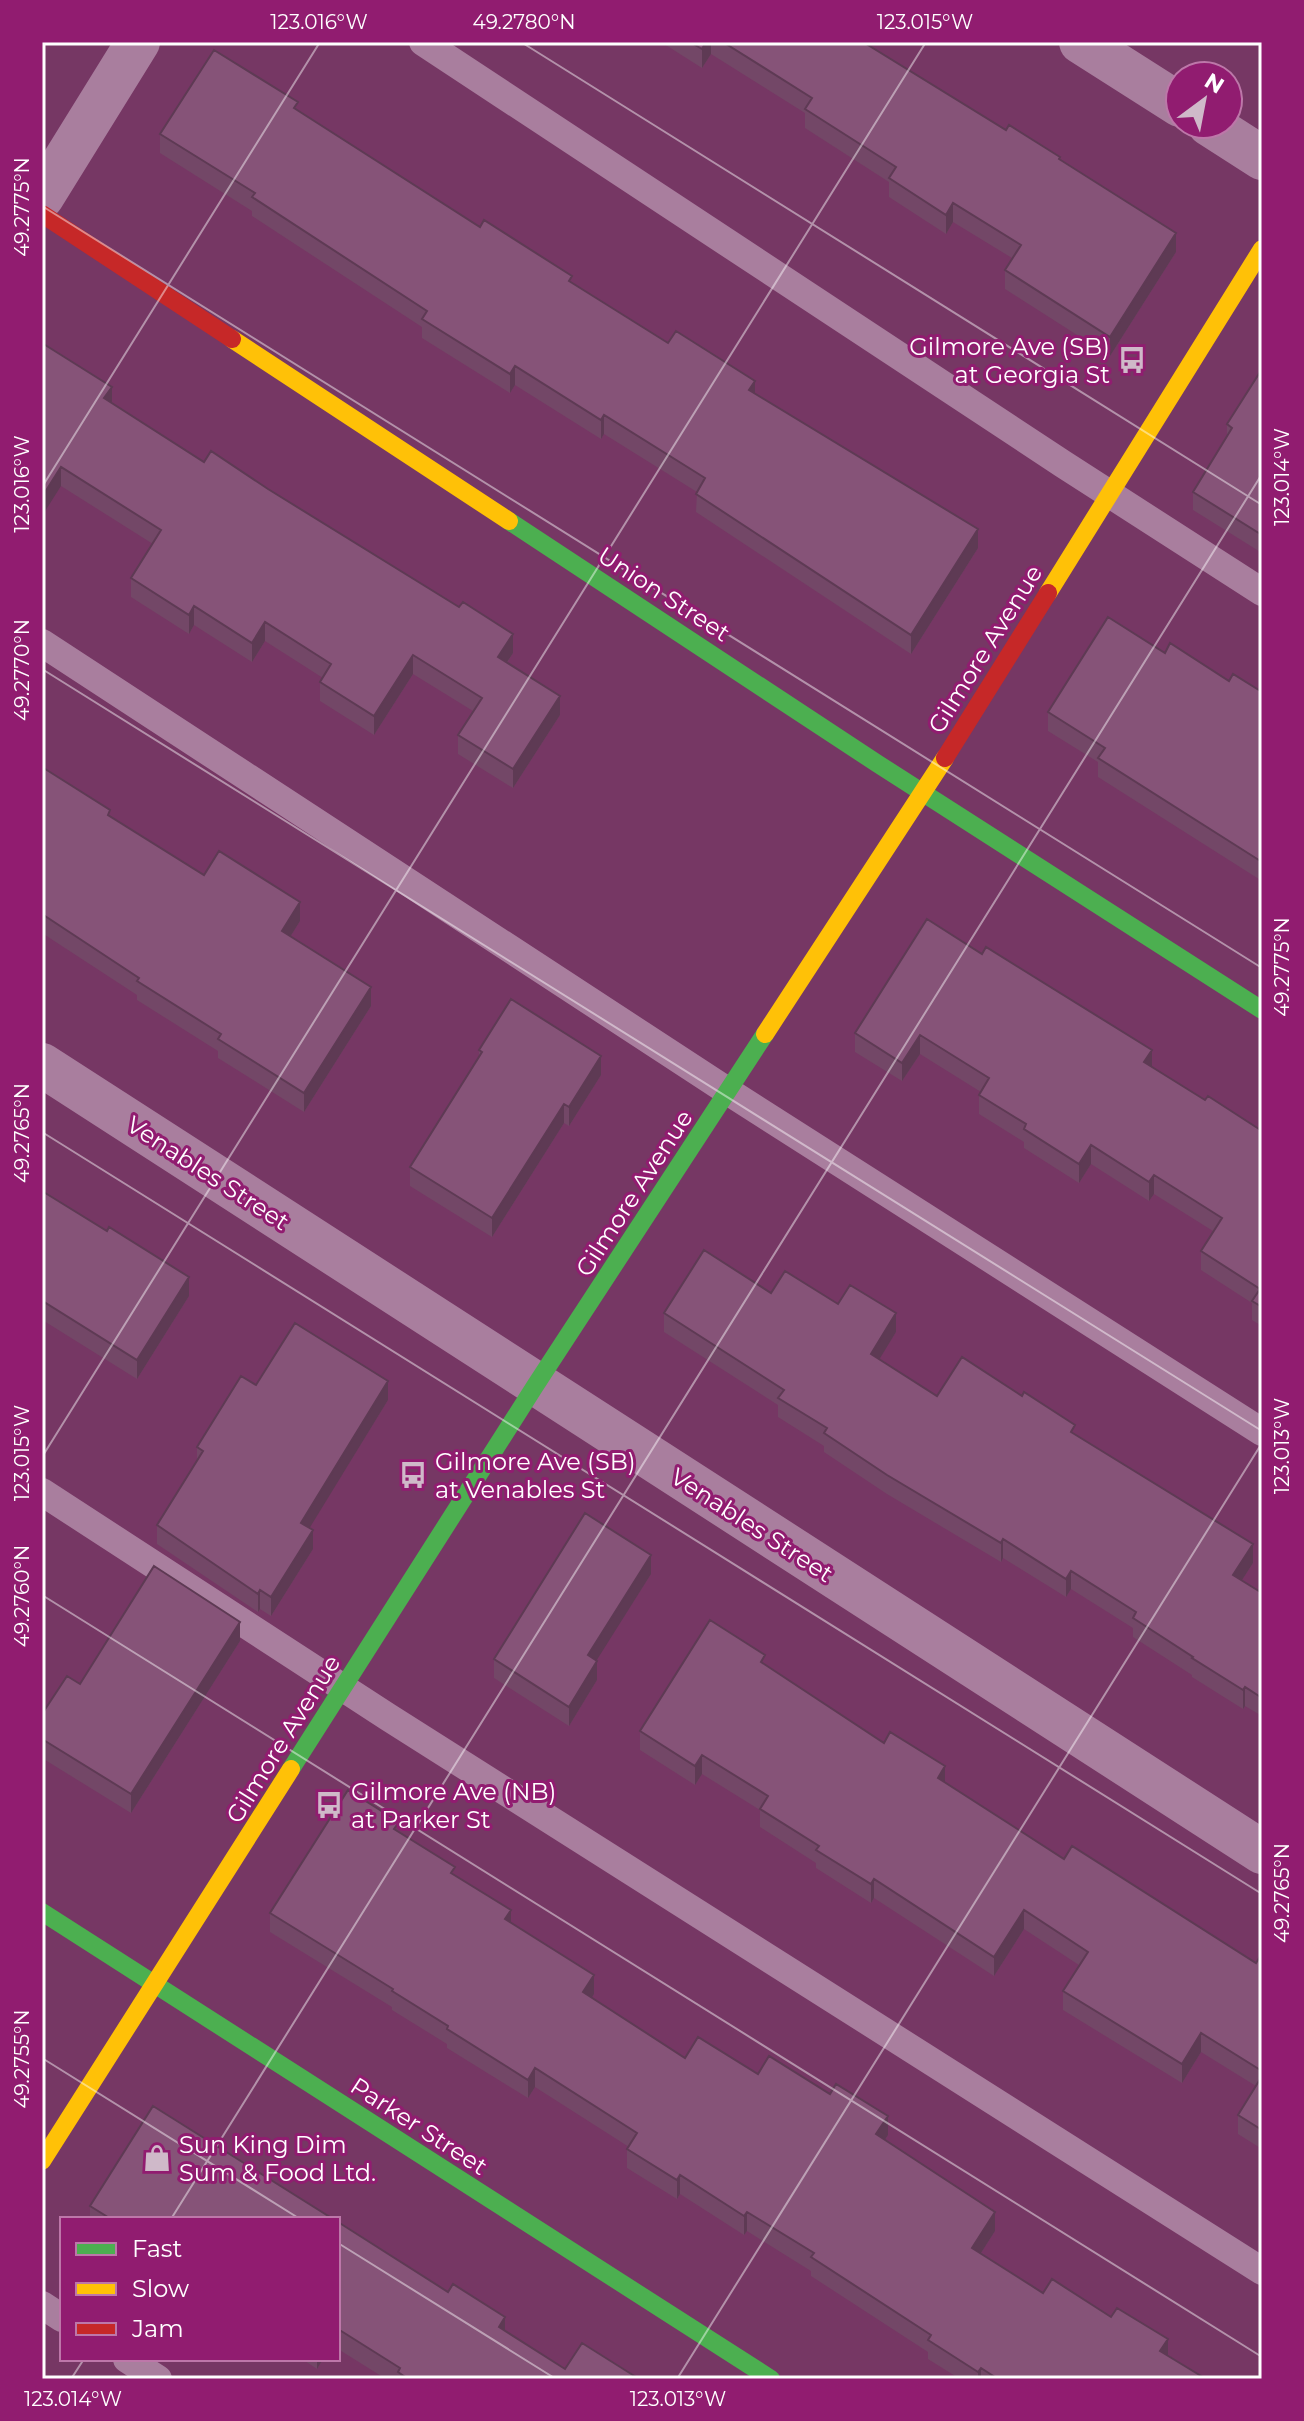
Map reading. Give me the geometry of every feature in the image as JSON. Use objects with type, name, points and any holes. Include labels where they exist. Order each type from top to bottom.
[{"type":"street","points":[[42,197],[138,42]]},
{"type":"street","points":[[1081,42],[1164,95]]},
{"type":"street","points":[[1234,140],[1262,158]]},
{"type":"street","name":"Union Street","points":[[42,214],[923,792],[1262,1010]]},
{"type":"street","name":"Gilmore Avenue","points":[[42,2161],[535,1386],[923,792],[1262,249]]},
{"type":"street","name":"Venables Street","points":[[42,1065],[535,1386],[1262,1852]]},
{"type":"street","name":"Parker Street","points":[[42,1912],[771,2379]]},
{"type":"lane","points":[[423,42],[1262,592]]},
{"type":"lane","points":[[42,643],[729,1092],[1262,1432]]},
{"type":"lane","points":[[42,1492],[343,1688],[1262,2271]]},
{"type":"lane","points":[[42,2305],[60,2317]]},
{"type":"lane","points":[[130,2361],[158,2379]]},
{"type":"building","points":[[690,42],[706,42],[702,49]]},
{"type":"building","points":[[723,42],[863,42],[1006,130],[1009,125],[1176,233],[1110,337],[1005,270],[1021,245],[953,203],[946,215],[889,178],[896,167],[805,109],[812,98]]},
{"type":"building","points":[[214,50],[298,102],[294,108],[480,227],[484,220],[572,276],[569,281],[668,343],[676,331],[755,381],[749,390],[978,529],[911,635],[696,494],[705,478],[604,415],[601,420],[515,366],[510,374],[422,319],[427,311],[252,197],[255,193],[160,134]]},
{"type":"building","points":[[42,343],[112,387],[104,398],[204,462],[211,451],[459,607],[463,602],[513,634],[498,657],[560,696],[513,769],[458,735],[482,698],[413,655],[374,716],[320,682],[331,664],[265,622],[252,643],[194,606],[189,615],[131,578],[161,530],[61,467],[42,497]]},
{"type":"building","points":[[1262,369],[1262,535],[1193,492],[1232,428],[1227,424]]},
{"type":"building","points":[[1108,617],[1165,653],[1170,643],[1229,681],[1233,674],[1262,692],[1262,862],[1098,758],[1105,748],[1048,712]]},
{"type":"building","points":[[42,767],[110,810],[108,815],[204,875],[219,851],[300,902],[282,931],[371,987],[304,1093],[218,1039],[221,1034],[137,981],[139,978],[42,914]]},
{"type":"building","points":[[927,919],[982,954],[986,947],[1152,1050],[1144,1062],[1205,1100],[1208,1096],[1262,1131],[1262,1307],[1252,1301],[1260,1289],[1201,1251],[1222,1218],[1154,1175],[1149,1182],[1091,1145],[1079,1164],[1024,1129],[1026,1124],[979,1095],[989,1078],[920,1035],[902,1063],[855,1033]]},
{"type":"building","points":[[511,999],[601,1056],[569,1107],[564,1104],[492,1218],[410,1167],[482,1052],[479,1050]]},
{"type":"building","points":[[42,1191],[107,1231],[109,1227],[189,1277],[137,1360],[44,1302],[42,1306]]},
{"type":"building","points":[[704,1250],[771,1293],[785,1271],[838,1304],[850,1285],[896,1313],[871,1354],[937,1396],[962,1357],[1022,1396],[1024,1392],[1075,1425],[1071,1432],[1253,1544],[1233,1575],[1262,1593],[1262,1698],[1245,1687],[1243,1690],[1192,1658],[1133,1618],[1136,1612],[1071,1571],[1066,1579],[1003,1539],[1001,1543],[887,1475],[824,1433],[827,1428],[778,1398],[784,1390],[664,1313]]},
{"type":"building","points":[[295,1323],[388,1381],[301,1523],[313,1530],[271,1597],[260,1590],[258,1594],[157,1525],[203,1451],[197,1447],[241,1376],[256,1385]]},
{"type":"building","points":[[585,1513],[651,1555],[588,1655],[597,1661],[569,1707],[494,1659]]},
{"type":"building","points":[[154,1566],[240,1622],[131,1794],[42,1739],[42,1714],[67,1676],[80,1684]]},
{"type":"building","points":[[710,1620],[765,1655],[761,1662],[884,1743],[890,1732],[945,1766],[938,1778],[1064,1859],[1072,1846],[1256,1963],[1261,1955],[1262,2071],[1201,2033],[1182,2064],[1063,1991],[1088,1952],[1024,1910],[994,1957],[874,1879],[871,1884],[816,1850],[819,1846],[760,1809],[768,1796],[702,1755],[695,1766],[640,1731]]},
{"type":"building","points":[[348,1790],[399,1822],[394,1829],[455,1867],[451,1873],[511,1910],[505,1919],[594,1975],[583,1992],[685,2058],[698,2037],[758,2074],[769,2056],[830,2094],[836,2084],[888,2116],[876,2134],[995,2212],[972,2248],[1043,2293],[1052,2279],[1111,2317],[1117,2308],[1168,2339],[1160,2351],[1206,2379],[998,2379],[981,2368],[978,2372],[928,2340],[931,2335],[811,2257],[814,2253],[747,2212],[744,2216],[680,2175],[677,2180],[627,2149],[637,2133],[535,2068],[528,2080],[447,2029],[448,2026],[393,1989],[270,1913]]},
{"type":"building","points":[[1262,2076],[1262,2130],[1238,2115]]},
{"type":"building","points":[[153,2106],[330,2217],[108,2217],[90,2206]]},
{"type":"building","points":[[340,2223],[448,2292],[453,2284],[505,2317],[499,2327],[565,2369],[582,2343],[636,2377],[408,2379],[398,2372],[400,2368],[340,2330]]},
{"type":"traffic: fast","points":[[509,521],[878,764],[1262,1010]]},
{"type":"traffic: fast","points":[[291,1769],[535,1386],[765,1034]]},
{"type":"traffic: fast","points":[[42,1912],[771,2379]]},
{"type":"traffic: slow","points":[[1048,593],[1262,249]]},
{"type":"traffic: slow","points":[[232,339],[509,521]]},
{"type":"traffic: slow","points":[[765,1034],[945,758]]},
{"type":"traffic: slow","points":[[42,2161],[291,1769]]},
{"type":"traffic: jam","points":[[42,214],[232,339]]},
{"type":"traffic: jam","points":[[945,758],[1048,593]]},
{"type":"place","name":"Gilmore Ave (SB) at Georgia St","points":[[1132,360]]},
{"type":"place","name":"Gilmore Ave (SB) at Venables St","points":[[413,1475]]},
{"type":"place","name":"Gilmore Ave (NB) at Parker St","points":[[329,1805]]},
{"type":"place","name":"Sun King Dim Sum & Food Ltd.","points":[[157,2158]]}]
